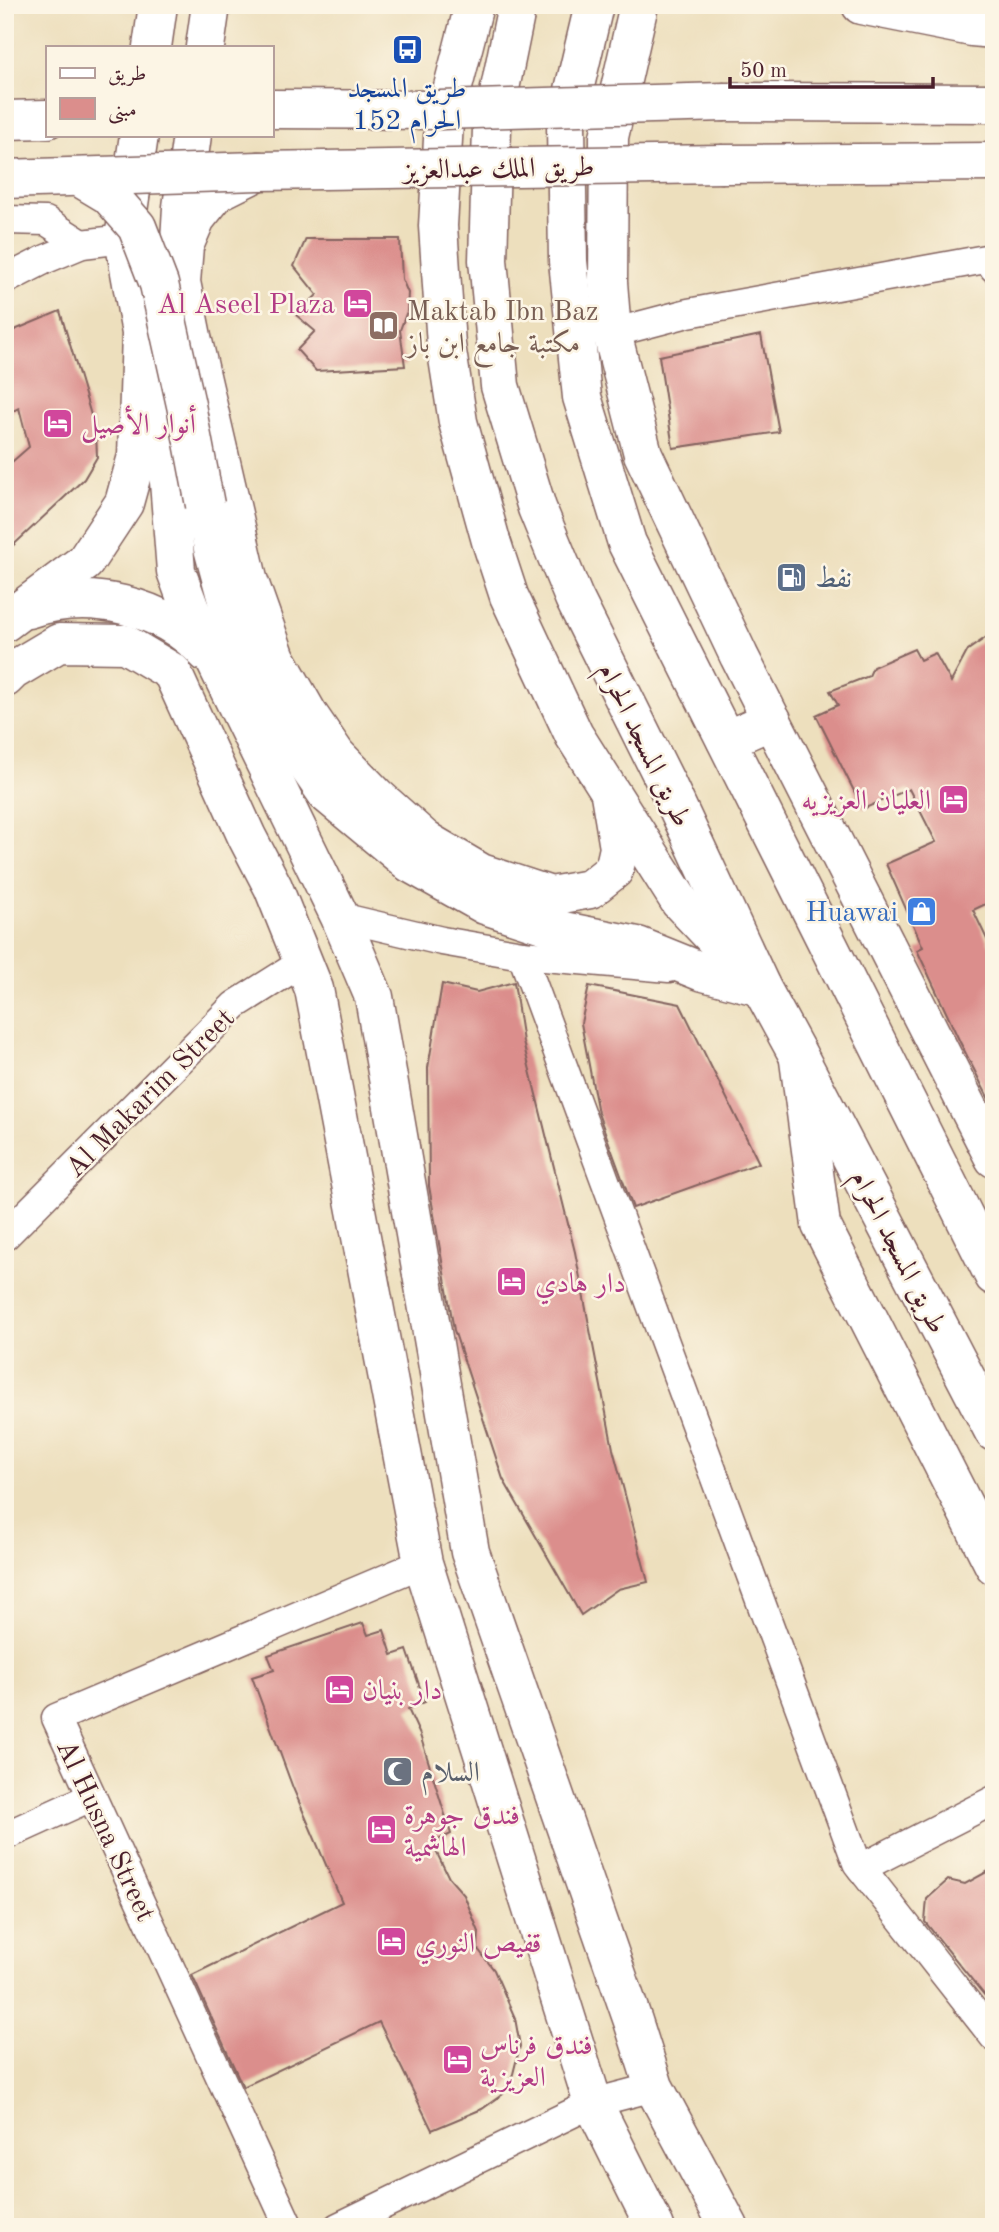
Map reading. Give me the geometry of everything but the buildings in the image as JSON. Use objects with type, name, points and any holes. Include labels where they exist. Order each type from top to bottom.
[{"type":"street","points":[[152,46],[158,5]]},
{"type":"street","points":[[205,46],[211,5]]},
{"type":"street","points":[[474,5],[444,122],[438,226],[446,345],[458,422],[491,541],[509,596],[574,735],[680,902],[761,987]]},
{"type":"street","name":"طريق المسجد الحرام","points":[[517,5],[492,128],[488,260],[500,386],[537,508],[574,598],[667,785],[761,987],[994,1432]]},
{"type":"street","points":[[594,5],[566,124],[568,261],[582,397],[627,543],[994,1276]]},
{"type":"street","points":[[639,5],[609,137],[608,282],[612,333],[643,454],[772,720],[994,1158]]},
{"type":"street","points":[[861,5],[994,29]]},
{"type":"street","name":"طريق الملك عبدالعزيز","points":[[273,109],[440,110],[725,102],[994,103]]},
{"type":"street","points":[[5,120],[46,119]]},
{"type":"street","points":[[8,619],[85,562],[124,503],[137,456],[141,333],[124,239],[139,136]]},
{"type":"street","points":[[192,136],[182,207],[168,469],[176,571],[190,609],[340,917],[374,997],[470,1552],[634,2021],[654,2087],[729,2227]]},
{"type":"street","name":"طريق الملك عبدالعزيز","points":[[5,179],[259,171],[994,162]]},
{"type":"street","points":[[259,171],[217,192],[196,218],[184,246],[181,282],[248,579],[276,658],[315,724],[344,763],[377,797],[418,851],[551,896],[590,889],[614,870],[619,848],[610,794]]},
{"type":"street","points":[[79,177],[108,195],[137,227],[159,285],[186,405],[213,548],[239,645],[272,715],[327,794],[418,851],[485,905],[564,931],[638,946],[700,971],[761,987]]},
{"type":"street","points":[[5,220],[46,220],[82,244]]},
{"type":"street","points":[[5,280],[82,244],[124,239]]},
{"type":"street","points":[[612,333],[688,313],[991,258],[994,268]]},
{"type":"street","points":[[8,619],[53,603],[87,600],[121,604],[143,610],[183,631],[216,662]]},
{"type":"street","points":[[5,678],[59,643],[125,644],[172,672],[247,837],[273,887],[314,989],[423,1563],[593,2103],[656,2227]]},
{"type":"street","points":[[726,740],[772,720]]},
{"type":"street","points":[[340,917],[442,941],[522,955],[700,971]]},
{"type":"street","points":[[522,955],[852,1850],[861,1868],[994,2037]]},
{"type":"street","name":"Al Makarim Street","points":[[5,1236],[235,1005],[303,962]]},
{"type":"street","points":[[798,1055],[821,1225],[994,1565]]},
{"type":"street","name":"Al Husna Street","points":[[289,2227],[56,1718],[423,1563]]},
{"type":"street","points":[[5,1836],[91,1797]]},
{"type":"street","points":[[861,1868],[994,1800]]},
{"type":"street","points":[[338,2227],[593,2103],[654,2087]]},
{"type":"place","name":"طريق المسجد الحرام 152","points":[[407,50]]},
{"type":"place","name":"Al Aseel Plaza","points":[[358,303]]},
{"type":"place","name":"Maktab Ibn Baz مكتبة جامع ابن باز","points":[[384,326]]},
{"type":"place","name":"أنوار الأصيل","points":[[58,423]]},
{"type":"place","name":"نفط","points":[[792,577]]},
{"type":"place","name":"العليان العزيزيه","points":[[954,799]]},
{"type":"place","name":"Huawai","points":[[921,911]]},
{"type":"place","name":"دار هادي","points":[[512,1282]]},
{"type":"place","name":"دار بنيان","points":[[339,1689]]},
{"type":"place","name":"السلام","points":[[398,1771]]},
{"type":"place","name":"فندق جوهرة الهاشمية","points":[[381,1830]]},
{"type":"place","name":"قفيص النوري","points":[[392,1942]]},
{"type":"place","name":"فندق فرناس العزيزية","points":[[457,2060]]}]
